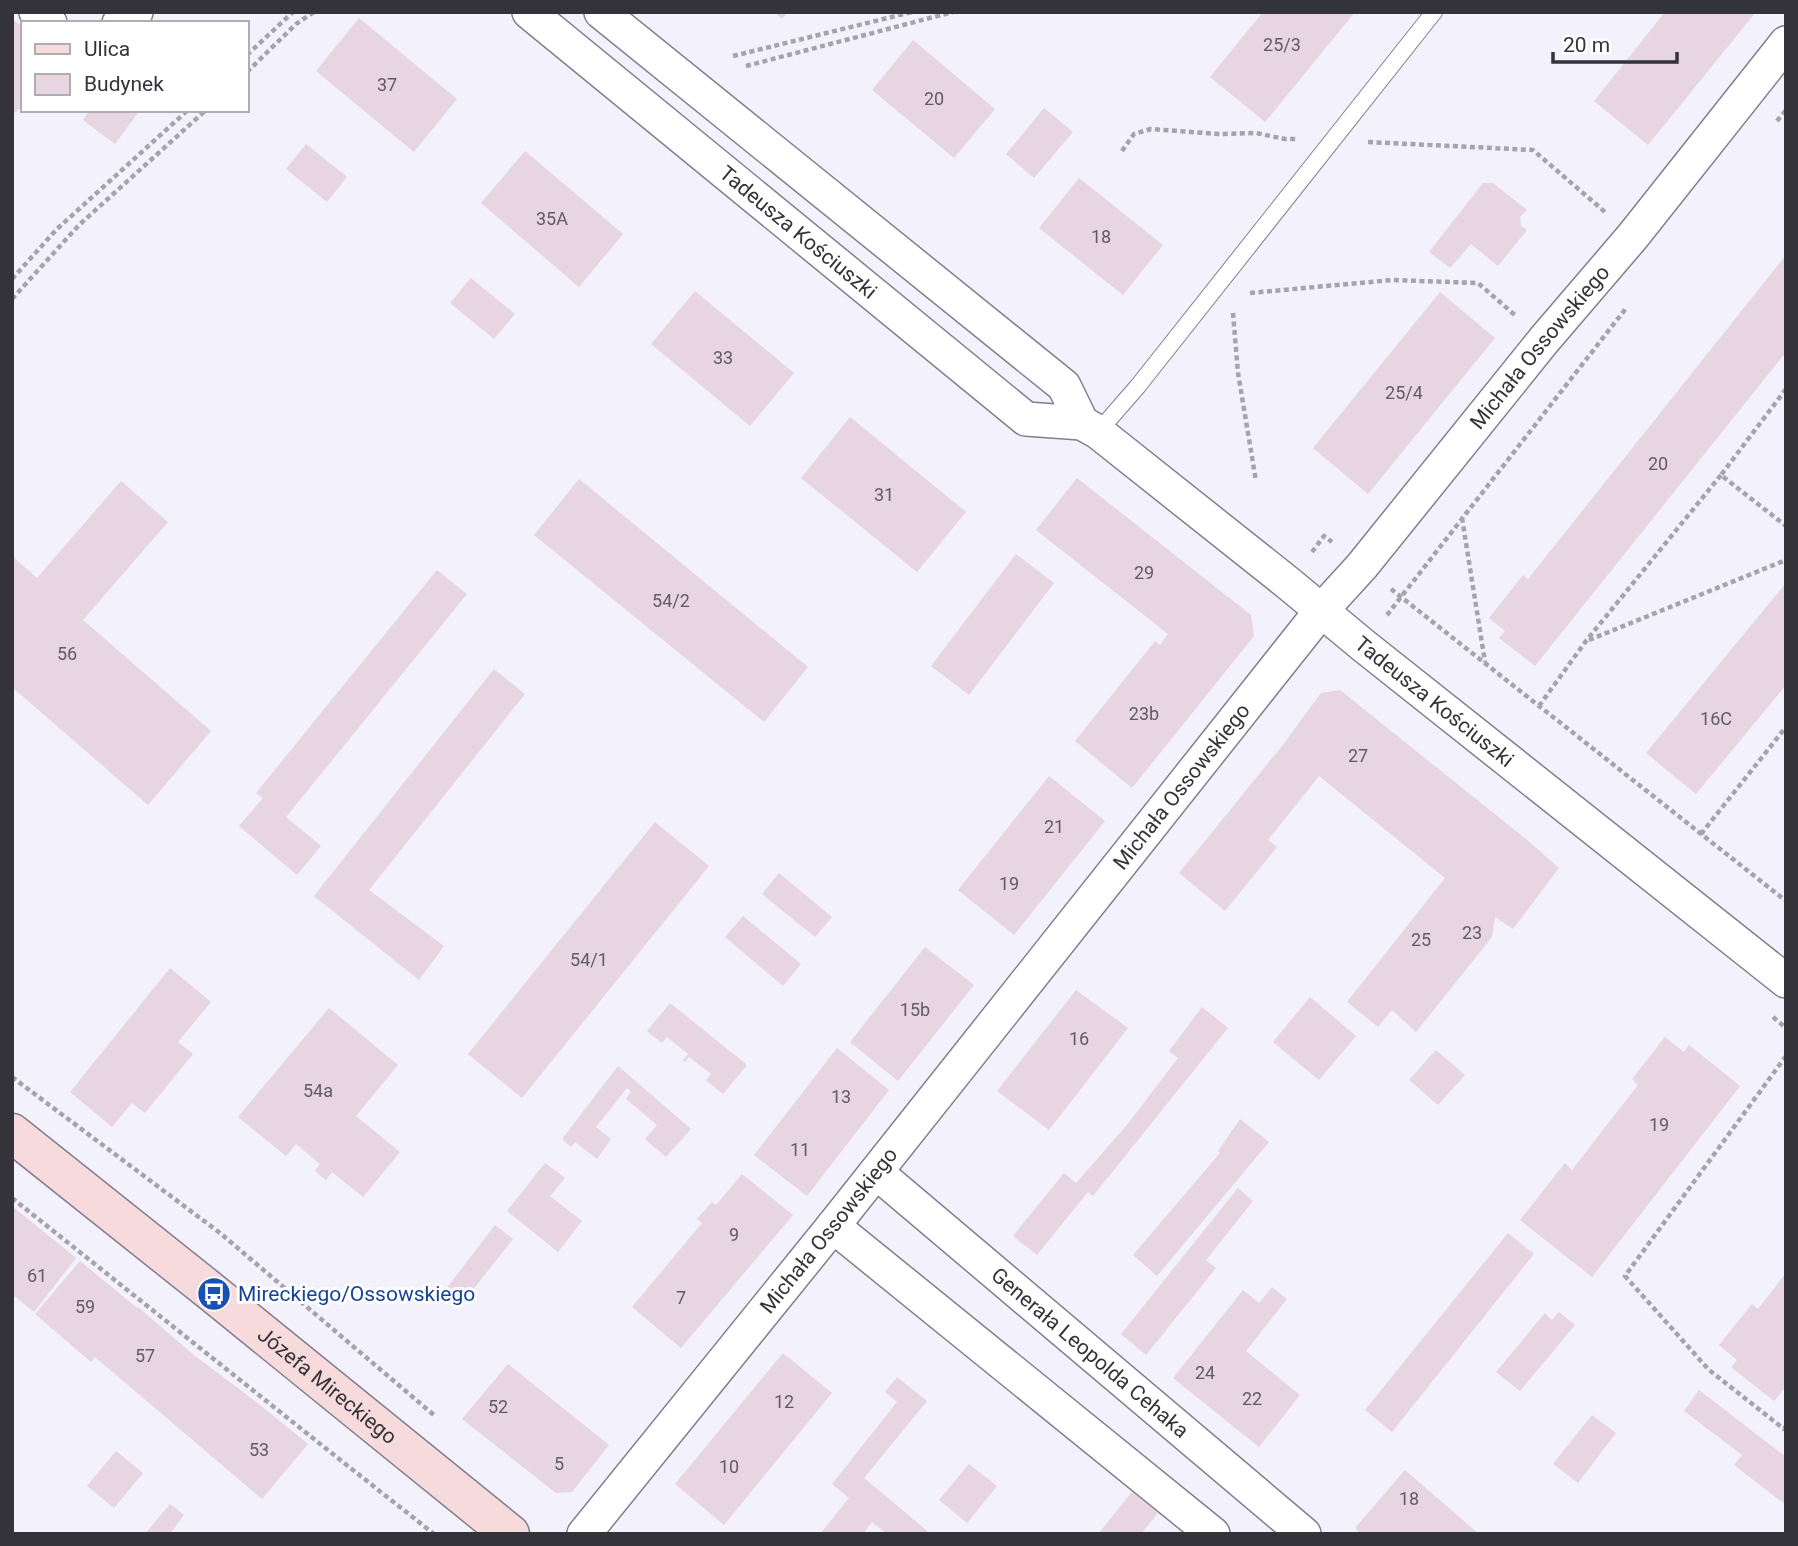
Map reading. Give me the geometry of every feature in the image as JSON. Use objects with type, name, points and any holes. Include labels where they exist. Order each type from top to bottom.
[{"type":"street","name":"Tadeusza Kościuszki","points":[[528,12],[1026,419],[1090,428]]},
{"type":"street","name":"Tadeusza Kościuszki","points":[[601,12],[1064,386],[1090,428],[1786,981]]},
{"type":"street","name":"Michała Ossowskiego","points":[[584,1534],[833,1226],[1321,611],[1362,566],[1544,340],[1633,236],[1786,43]]},
{"type":"street","name":"Józefa Mireckiego","points":[[12,1133],[510,1534]]},
{"type":"street","name":"Generała Leopolda Cehaka","points":[[876,1172],[1304,1534]]},
{"type":"street","points":[[833,1226],[1213,1534]]},
{"type":"lane","points":[[1090,428],[1138,386],[1434,12]]},
{"type":"path","points":[[248,54],[293,12]]},
{"type":"path","points":[[248,71],[296,24],[314,12]]},
{"type":"path","points":[[733,56],[912,12]]},
{"type":"path","points":[[746,66],[953,12]]},
{"type":"path","points":[[1777,121],[1786,110]]},
{"type":"path","points":[[12,279],[57,229],[186,112]]},
{"type":"path","points":[[12,299],[79,225],[204,112]]},
{"type":"path","points":[[1122,151],[1134,134],[1150,129],[1219,134],[1256,133],[1286,139],[1533,150],[1633,236]]},
{"type":"path","points":[[1208,297],[1392,281],[1478,283],[1544,340]]},
{"type":"path","points":[[1232,295],[1238,373],[1256,481]]},
{"type":"path","points":[[1632,301],[1401,596],[1786,901]]},
{"type":"path","points":[[1539,706],[1586,641],[1721,475],[1786,389]]},
{"type":"path","points":[[1721,475],[1786,526]]},
{"type":"path","points":[[1462,518],[1486,663]]},
{"type":"path","points":[[1586,641],[1786,561]]},
{"type":"path","points":[[1701,834],[1786,727]]},
{"type":"path","points":[[1786,1056],[1625,1276],[1709,1370],[1784,1429],[1786,1426]]},
{"type":"path","points":[[12,1077],[220,1233],[442,1423]]},
{"type":"path","points":[[12,1198],[434,1534]]},
{"type":"building","points":[[774,12],[788,12],[782,19]]},
{"type":"building","points":[[1263,12],[1355,12],[1265,122],[1210,77]]},
{"type":"building","points":[[1665,12],[1756,12],[1648,145],[1594,101]]},
{"type":"building","points":[[359,18],[457,99],[414,152],[316,71]]},
{"type":"building","points":[[12,19],[21,26],[21,107],[16,113],[12,110]]},
{"type":"building","points":[[913,40],[995,109],[954,158],[872,90]]},
{"type":"building","points":[[1044,108],[1073,132],[1034,178],[1006,154]]},
{"type":"building","points":[[89,112],[139,112],[115,144],[83,120]]},
{"type":"building","points":[[306,144],[347,177],[327,202],[286,169]]},
{"type":"building","points":[[525,151],[623,234],[579,287],[481,203]]},
{"type":"building","points":[[1079,178],[1163,245],[1123,295],[1039,228]]},
{"type":"building","points":[[1483,183],[1493,183],[1527,210],[1520,217],[1521,226],[1527,230],[1498,266],[1471,244],[1450,268],[1429,252]]},
{"type":"building","points":[[1786,255],[1786,352],[1535,666],[1499,638],[1505,631],[1489,618],[1523,575],[1528,579]]},
{"type":"building","points":[[471,278],[515,314],[494,339],[450,303]]},
{"type":"building","points":[[695,291],[794,373],[750,426],[651,344]]},
{"type":"building","points":[[1440,292],[1495,338],[1368,494],[1313,448]]},
{"type":"building","points":[[850,417],[966,512],[917,572],[801,478]]},
{"type":"building","points":[[1077,478],[1251,615],[1254,636],[1132,788],[1075,741],[1155,641],[1160,645],[1168,634],[1036,530]]},
{"type":"building","points":[[579,479],[808,667],[764,722],[534,535]]},
{"type":"building","points":[[121,481],[168,522],[83,620],[211,731],[148,805],[12,687],[12,556],[37,578]]},
{"type":"building","points":[[1016,554],[1054,583],[969,695],[931,666]]},
{"type":"building","points":[[437,570],[467,594],[286,817],[321,846],[297,875],[239,826],[263,798],[256,793]]},
{"type":"building","points":[[1786,583],[1786,685],[1696,794],[1646,753]]},
{"type":"building","points":[[494,669],[525,694],[369,890],[444,946],[419,980],[314,896]]},
{"type":"building","points":[[1340,690],[1559,868],[1513,929],[1495,917],[1492,937],[1416,1032],[1392,1010],[1378,1027],[1347,1002],[1445,878],[1319,776],[1268,840],[1277,847],[1225,911],[1179,873],[1282,746],[1321,693]]},
{"type":"building","points":[[1049,776],[1105,821],[1014,935],[958,890]]},
{"type":"building","points":[[655,822],[709,866],[522,1098],[468,1054]]},
{"type":"building","points":[[779,873],[832,917],[815,937],[762,894]]},
{"type":"building","points":[[743,916],[801,964],[783,986],[725,937]]},
{"type":"building","points":[[925,947],[974,985],[898,1081],[850,1042]]},
{"type":"building","points":[[170,968],[211,1002],[178,1042],[193,1054],[145,1113],[132,1103],[112,1127],[70,1092]]},
{"type":"building","points":[[1076,990],[1128,1028],[1049,1130],[997,1091]]},
{"type":"building","points":[[1310,997],[1356,1036],[1319,1080],[1273,1042]]},
{"type":"building","points":[[670,1003],[747,1065],[723,1094],[706,1080],[711,1074],[689,1057],[685,1062],[683,1060],[688,1054],[667,1037],[662,1043],[647,1031]]},
{"type":"building","points":[[1202,1007],[1228,1028],[1093,1196],[1088,1192],[1037,1255],[1013,1236],[1064,1173],[1076,1183],[1127,1125],[1178,1058],[1169,1051]]},
{"type":"building","points":[[329,1008],[398,1065],[356,1116],[400,1152],[363,1197],[332,1172],[326,1180],[315,1171],[320,1164],[296,1144],[286,1156],[238,1117]]},
{"type":"building","points":[[1665,1037],[1684,1052],[1689,1045],[1740,1086],[1592,1277],[1520,1220],[1565,1163],[1572,1170],[1638,1085],[1632,1079]]},
{"type":"building","points":[[837,1048],[889,1090],[807,1196],[754,1155]]},
{"type":"building","points":[[1436,1050],[1465,1075],[1438,1105],[1409,1080]]},
{"type":"building","points":[[618,1066],[691,1129],[666,1157],[645,1139],[657,1125],[626,1099],[631,1092],[627,1088],[596,1127],[611,1139],[597,1159],[575,1142],[571,1147],[562,1139]]},
{"type":"building","points":[[1240,1119],[1269,1142],[1157,1276],[1133,1255],[1220,1153],[1218,1151]]},
{"type":"building","points":[[545,1163],[565,1178],[550,1196],[582,1221],[558,1252],[507,1211]]},
{"type":"building","points":[[742,1174],[793,1215],[681,1348],[632,1307],[702,1223],[697,1219],[712,1202],[716,1205]]},
{"type":"building","points":[[1238,1188],[1253,1201],[1206,1260],[1216,1268],[1146,1355],[1121,1334]]},
{"type":"building","points":[[12,1206],[76,1258],[34,1312],[12,1294]]},
{"type":"building","points":[[495,1225],[513,1239],[460,1306],[443,1293]]},
{"type":"building","points":[[1508,1233],[1534,1254],[1392,1432],[1365,1410]]},
{"type":"building","points":[[80,1261],[195,1356],[308,1444],[262,1499],[95,1357],[91,1362],[35,1314]]},
{"type":"building","points":[[1786,1273],[1786,1386],[1774,1401],[1731,1367],[1737,1360],[1719,1345],[1752,1304],[1758,1309]]},
{"type":"building","points":[[1272,1287],[1287,1299],[1246,1351],[1300,1395],[1259,1447],[1173,1378],[1243,1290],[1259,1303]]},
{"type":"building","points":[[1559,1312],[1575,1325],[1520,1391],[1496,1372],[1545,1313],[1552,1320]]},
{"type":"building","points":[[783,1353],[832,1393],[724,1525],[675,1484]]},
{"type":"building","points":[[508,1364],[609,1445],[572,1492],[556,1493],[462,1419]]},
{"type":"building","points":[[897,1377],[927,1401],[864,1478],[931,1534],[887,1534],[872,1522],[863,1534],[820,1534],[849,1498],[832,1484],[897,1402],[885,1392]]},
{"type":"building","points":[[1699,1390],[1786,1457],[1786,1505],[1734,1465],[1742,1455],[1684,1411]]},
{"type":"building","points":[[1592,1415],[1616,1433],[1578,1483],[1553,1464]]},
{"type":"building","points":[[116,1451],[143,1473],[114,1508],[87,1486]]},
{"type":"building","points":[[969,1464],[997,1486],[967,1523],[939,1500]]},
{"type":"building","points":[[1405,1470],[1479,1534],[1361,1534],[1355,1528]]},
{"type":"building","points":[[1132,1492],[1158,1513],[1141,1534],[1098,1534]]},
{"type":"building","points":[[170,1504],[184,1515],[170,1534],[145,1534]]},
{"type":"place","name":"Mireckiego/Ossowskiego","points":[[214,1294]]}]
